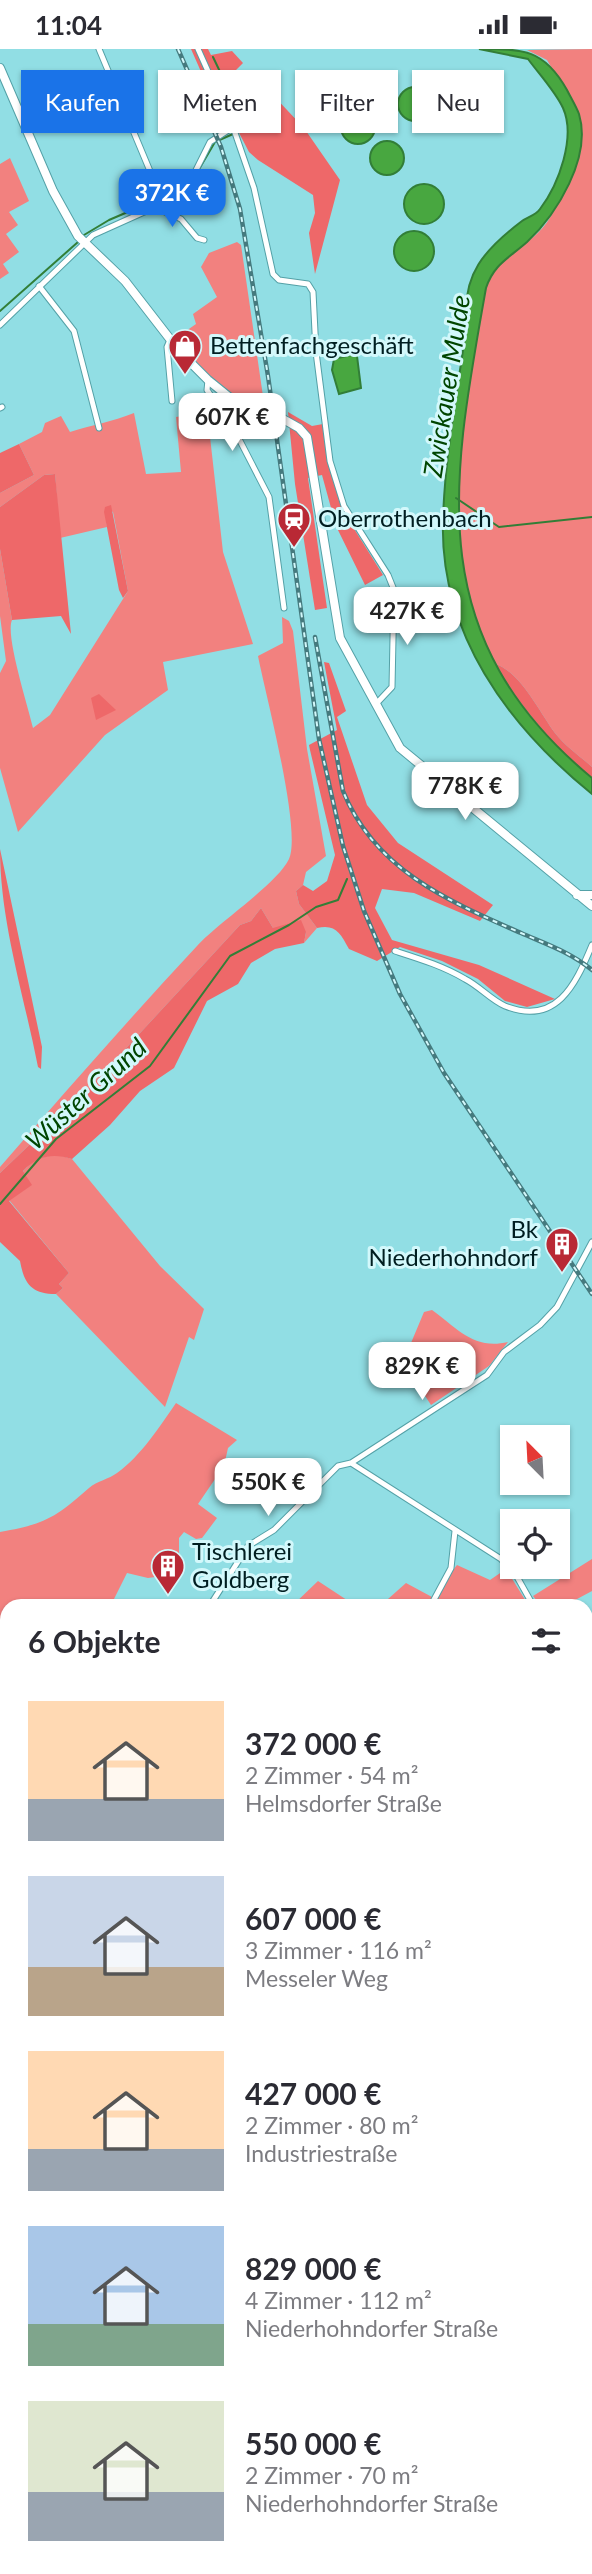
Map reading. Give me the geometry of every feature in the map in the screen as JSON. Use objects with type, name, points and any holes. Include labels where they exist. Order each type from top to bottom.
[{"type":"street","points":[[99,49],[164,212],[181,219],[197,238],[204,240]]},
{"type":"street","points":[[198,49],[207,70]]},
{"type":"street","points":[[0,68],[59,204],[82,240],[125,281],[170,340],[208,380],[250,414],[283,419],[307,436],[340,638],[400,748],[592,906]]},
{"type":"street","points":[[0,325],[82,240],[161,200],[190,182],[212,139],[222,133]]},
{"type":"street","points":[[235,133],[254,188],[273,274],[279,279],[308,284],[313,292],[316,352],[330,461],[344,506],[388,575],[394,590],[392,687],[376,703]]},
{"type":"street","points":[[39,286],[72,328],[99,428]]},
{"type":"street","points":[[170,340],[167,347],[172,401]]},
{"type":"street","points":[[208,380],[207,390],[237,435],[269,497],[284,608]]},
{"type":"street","points":[[577,895],[592,895]]},
{"type":"street","points":[[395,951],[438,965],[467,980],[503,1005],[532,1014],[548,1009],[564,997],[592,945]]},
{"type":"street","points":[[214,1599],[248,1546],[274,1530],[338,1466],[351,1463],[487,1375],[504,1352],[540,1325],[557,1307],[592,1242]]},
{"type":"street","points":[[351,1463],[501,1559],[516,1576],[529,1599]]},
{"type":"street","points":[[434,1599],[451,1568],[455,1531]]},
{"type":"shaded area","points":[[191,49],[208,49],[211,55],[232,51],[243,63],[236,70],[200,70]]},
{"type":"shaded area","points":[[479,49],[521,51],[550,66],[567,90],[579,114],[582,131],[576,166],[560,201],[527,242],[498,267],[486,288],[464,427],[459,492],[462,553],[474,612],[498,669],[537,724],[592,778],[592,794],[533,738],[507,707],[485,674],[466,638],[453,601],[445,561],[444,495],[467,323],[466,306],[472,277],[497,242],[538,211],[547,199],[564,160],[568,133],[567,120],[560,102],[528,59]]},
{"type":"shaded area","points":[[592,49],[592,767],[559,738],[513,675],[495,664],[474,620],[464,583],[458,499],[466,411],[486,289],[499,266],[544,227],[551,216],[580,116],[547,60],[527,50]]},
{"type":"shaded area","points":[[412,88],[412,120],[403,116],[398,104],[403,92]]},
{"type":"shaded area","points":[[281,104],[295,118],[295,133],[307,133],[340,180],[315,274],[309,233],[315,213],[313,195],[249,152],[239,133],[281,133]]},
{"type":"shaded area","points":[[343,133],[373,133],[370,139],[358,144],[346,139]]},
{"type":"shaded area","points":[[387,141],[399,146],[404,158],[399,170],[387,175],[375,170],[370,158],[375,146]]},
{"type":"shaded area","points":[[10,158],[29,201],[9,212],[18,225],[6,234],[19,252],[3,264],[9,273],[0,279],[0,164]]},
{"type":"shaded area","points":[[424,184],[438,190],[444,204],[438,218],[424,224],[410,218],[404,204],[410,190]]},
{"type":"shaded area","points":[[414,231],[428,237],[434,251],[428,265],[414,271],[400,265],[394,251],[400,237]]},
{"type":"shaded area","points":[[237,242],[241,245],[265,410],[253,408],[228,393],[176,338],[196,324],[193,314],[217,297],[201,267],[209,253]]},
{"type":"shaded area","points":[[357,356],[361,388],[339,394],[332,370],[334,359]]},
{"type":"shaded area","points":[[205,412],[207,418],[217,417],[219,425],[209,428],[223,552],[253,644],[163,662],[168,690],[105,735],[18,832],[0,768],[0,673],[6,661],[0,616],[0,549],[12,620],[14,655],[33,728],[50,715],[128,591],[113,512],[105,507],[107,527],[60,538],[55,474],[44,475],[0,507],[0,493],[34,475],[19,444],[42,432],[45,423],[61,416],[70,432],[134,413],[146,474],[181,472],[176,417]]},
{"type":"shaded area","points":[[288,412],[312,426],[323,424],[338,495],[348,519],[383,575],[365,585],[336,526],[322,475],[308,478],[327,608],[315,610],[295,484]]},
{"type":"shaded area","points":[[19,444],[34,475],[0,493],[0,453]]},
{"type":"shaded area","points":[[55,474],[71,634],[61,616],[12,620],[0,549],[0,507],[44,475]]},
{"type":"shaded area","points":[[111,505],[128,591],[123,598],[119,590],[104,512],[105,507]]},
{"type":"shaded area","points":[[282,617],[289,621],[293,631],[307,749],[326,856],[306,872],[303,885],[296,891],[299,904],[317,928],[304,943],[306,932],[273,928],[261,908],[251,921],[240,925],[92,1085],[0,1173],[0,1167],[172,973],[207,937],[261,891],[289,859],[292,844],[287,792],[258,656],[283,643]]},
{"type":"shaded area","points":[[324,662],[329,663],[346,711],[337,717],[367,805],[398,843],[493,905],[480,921],[414,893],[382,889],[375,908],[392,940],[479,965],[555,999],[527,1007],[505,1001],[478,979],[442,961],[400,947],[377,961],[349,949],[340,934],[333,929],[317,928],[299,904],[296,891],[303,885],[313,891],[327,881],[335,855],[309,745],[337,730]]},
{"type":"shaded area","points":[[495,664],[513,675],[559,738],[592,767],[592,778],[538,725]]},
{"type":"shaded area","points":[[99,694],[116,710],[96,720],[91,698]]},
{"type":"shaded area","points":[[0,849],[42,1047],[41,1069],[38,1067],[8,931]]},
{"type":"shaded area","points":[[261,908],[273,928],[301,920],[306,932],[304,943],[275,949],[251,963],[238,984],[207,1001],[174,1068],[140,1091],[110,1125],[72,1159],[46,1157],[23,1171],[32,1185],[9,1201],[69,1273],[59,1284],[63,1288],[56,1294],[40,1292],[30,1286],[20,1261],[0,1242],[0,1173],[92,1085],[240,925],[251,921]]},
{"type":"shaded area","points":[[56,1154],[72,1159],[160,1266],[204,1309],[194,1340],[189,1337],[165,1407],[56,1294],[63,1288],[59,1284],[69,1273],[9,1200],[31,1185],[23,1171],[34,1160]]},
{"type":"shaded area","points":[[432,1310],[459,1331],[476,1340],[496,1344],[508,1342],[489,1366],[431,1405],[403,1362],[424,1312]]},
{"type":"shaded area","points":[[176,1403],[237,1440],[228,1448],[224,1466],[198,1504],[217,1518],[202,1538],[196,1539],[184,1532],[179,1538],[179,1559],[170,1575],[148,1578],[127,1573],[114,1599],[0,1599],[0,1532],[49,1518],[92,1486],[126,1466],[157,1431]]},
{"type":"shaded area","points":[[592,1559],[592,1591],[577,1599],[535,1599],[533,1596],[560,1579],[570,1579],[570,1573]]},
{"type":"shaded area","points":[[457,1565],[490,1580],[500,1573],[500,1579],[512,1579],[525,1599],[388,1599],[406,1583],[432,1597]]},
{"type":"shaded area","points":[[318,1581],[345,1599],[299,1599]]},
{"type":"waterway","points":[[213,57],[219,70]]},
{"type":"waterway","points":[[195,176],[215,142],[233,134]]},
{"type":"waterway","points":[[163,197],[190,179]]},
{"type":"waterway","points":[[84,235],[109,220],[158,199]]},
{"type":"waterway","points":[[0,311],[78,242]]},
{"type":"waterway","points":[[456,498],[499,527],[592,517]]},
{"type":"waterway","name":"Wüster Grund","points":[[0,1204],[56,1139],[150,1066],[230,956],[289,925],[316,907],[338,900],[347,879]]},
{"type":"railway","points":[[178,49],[221,147],[240,209],[268,376],[319,739],[343,846],[364,911],[400,994],[444,1073],[592,1294]]},
{"type":"railway","points":[[315,637],[343,791],[374,842],[394,862],[441,895],[558,949],[592,970]]},
{"type":"place","name":"Bettenfachgeschäft","points":[[185,376]]},
{"type":"place","name":"Oberrothenbach","points":[[294,549]]},
{"type":"place","name":"Bk Niederhohndorf","points":[[562,1274]]},
{"type":"place","name":"Tischlerei Goldberg","points":[[168,1596]]},
{"type":"water label","name":"Zwickauer Mulde","points":[[447,386]]}]
